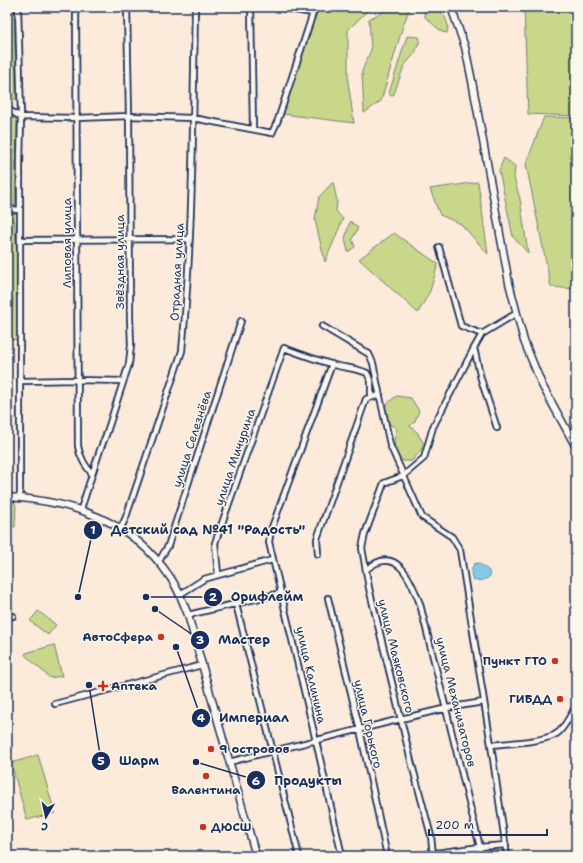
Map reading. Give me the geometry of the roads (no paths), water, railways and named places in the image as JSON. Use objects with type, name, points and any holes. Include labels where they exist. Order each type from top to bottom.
[{"type":"street","points":[[18,7],[21,116],[20,498]]},
{"type":"street","name":"Липовая улица","points":[[76,7],[78,446],[79,455],[92,474]]},
{"type":"street","name":"Звёздная улица","points":[[81,509],[129,364],[132,345],[130,317],[127,7]]},
{"type":"street","name":"Отрадная улица","points":[[121,528],[182,351],[189,239],[195,7]]},
{"type":"street","points":[[251,7],[253,129]]},
{"type":"street","points":[[277,7],[313,13]]},
{"type":"street","points":[[7,109],[21,116],[77,118],[129,116],[193,118],[272,133],[278,120],[314,7]]},
{"type":"street","points":[[451,7],[465,47],[510,283],[524,341],[542,385],[576,447]]},
{"type":"street","points":[[7,209],[20,210]]},
{"type":"street","points":[[20,240],[189,239]]},
{"type":"street","points":[[439,247],[461,326],[482,334]]},
{"type":"street","points":[[403,476],[424,458],[433,427],[482,334],[517,313]]},
{"type":"street","name":"улица Селезнёва","points":[[159,561],[168,546],[241,321]]},
{"type":"street","points":[[322,326],[369,354],[373,363],[390,445],[422,517],[452,537],[460,550],[507,856]]},
{"type":"street","name":"улица Мичурина","points":[[218,574],[215,544],[284,348],[332,364]]},
{"type":"street","points":[[474,348],[481,379],[498,428]]},
{"type":"street","points":[[332,364],[367,373],[371,381],[371,397]]},
{"type":"street","name":"улица Калинина","points":[[332,364],[271,530],[269,542],[342,856]]},
{"type":"street","points":[[21,381],[123,381]]},
{"type":"street","points":[[318,554],[317,539],[323,518],[366,399],[380,395]]},
{"type":"street","name":"улица Маяковского","points":[[403,476],[384,483],[365,534],[362,548],[367,569],[369,588],[411,761],[431,836],[433,854]]},
{"type":"street","points":[[7,497],[62,504],[81,509],[101,517],[121,528],[144,546],[159,561],[171,578],[188,615],[256,856]]},
{"type":"street","points":[[179,595],[204,579],[272,560]]},
{"type":"street","name":"улица Механизаторов","points":[[367,569],[377,562],[384,560],[393,562],[402,567],[411,580],[420,604],[447,708],[480,846],[480,856]]},
{"type":"street","points":[[188,615],[281,593]]},
{"type":"street","name":"улица Горького","points":[[328,598],[360,730],[387,856]]},
{"type":"street","points":[[236,604],[300,856]]},
{"type":"street","points":[[7,616],[13,616]]},
{"type":"street","points":[[55,704],[202,665]]},
{"type":"street","points":[[229,762],[447,708],[483,702]]},
{"type":"street","points":[[491,745],[542,739],[553,736],[559,732],[576,706]]},
{"type":"street","points":[[414,856],[480,846],[506,845]]},
{"type":"water","points":[[479,563],[489,571],[490,576],[486,579],[478,581],[473,580],[471,573],[472,568],[474,564]]},
{"type":"place","name":"Детский сад №41 \"Радость\"","points":[[78,597]]},
{"type":"place","name":"Орифлейм","points":[[146,597]]},
{"type":"place","name":"Мастер","points":[[155,609]]},
{"type":"place","name":"АвтоСфера","points":[[161,637]]},
{"type":"place","name":"Империал","points":[[176,647]]},
{"type":"place","name":"Пункт ГТО","points":[[555,661]]},
{"type":"place","name":"Шарм","points":[[89,685]]},
{"type":"place","name":"Аптека","points":[[103,686]]},
{"type":"place","name":"ГИБДД","points":[[560,699]]},
{"type":"place","name":"9 островов","points":[[211,749]]},
{"type":"place","name":"Продукты","points":[[196,762]]},
{"type":"place","name":"Валентина","points":[[206,776]]},
{"type":"place","name":"ДЮСШ","points":[[203,827]]}]
